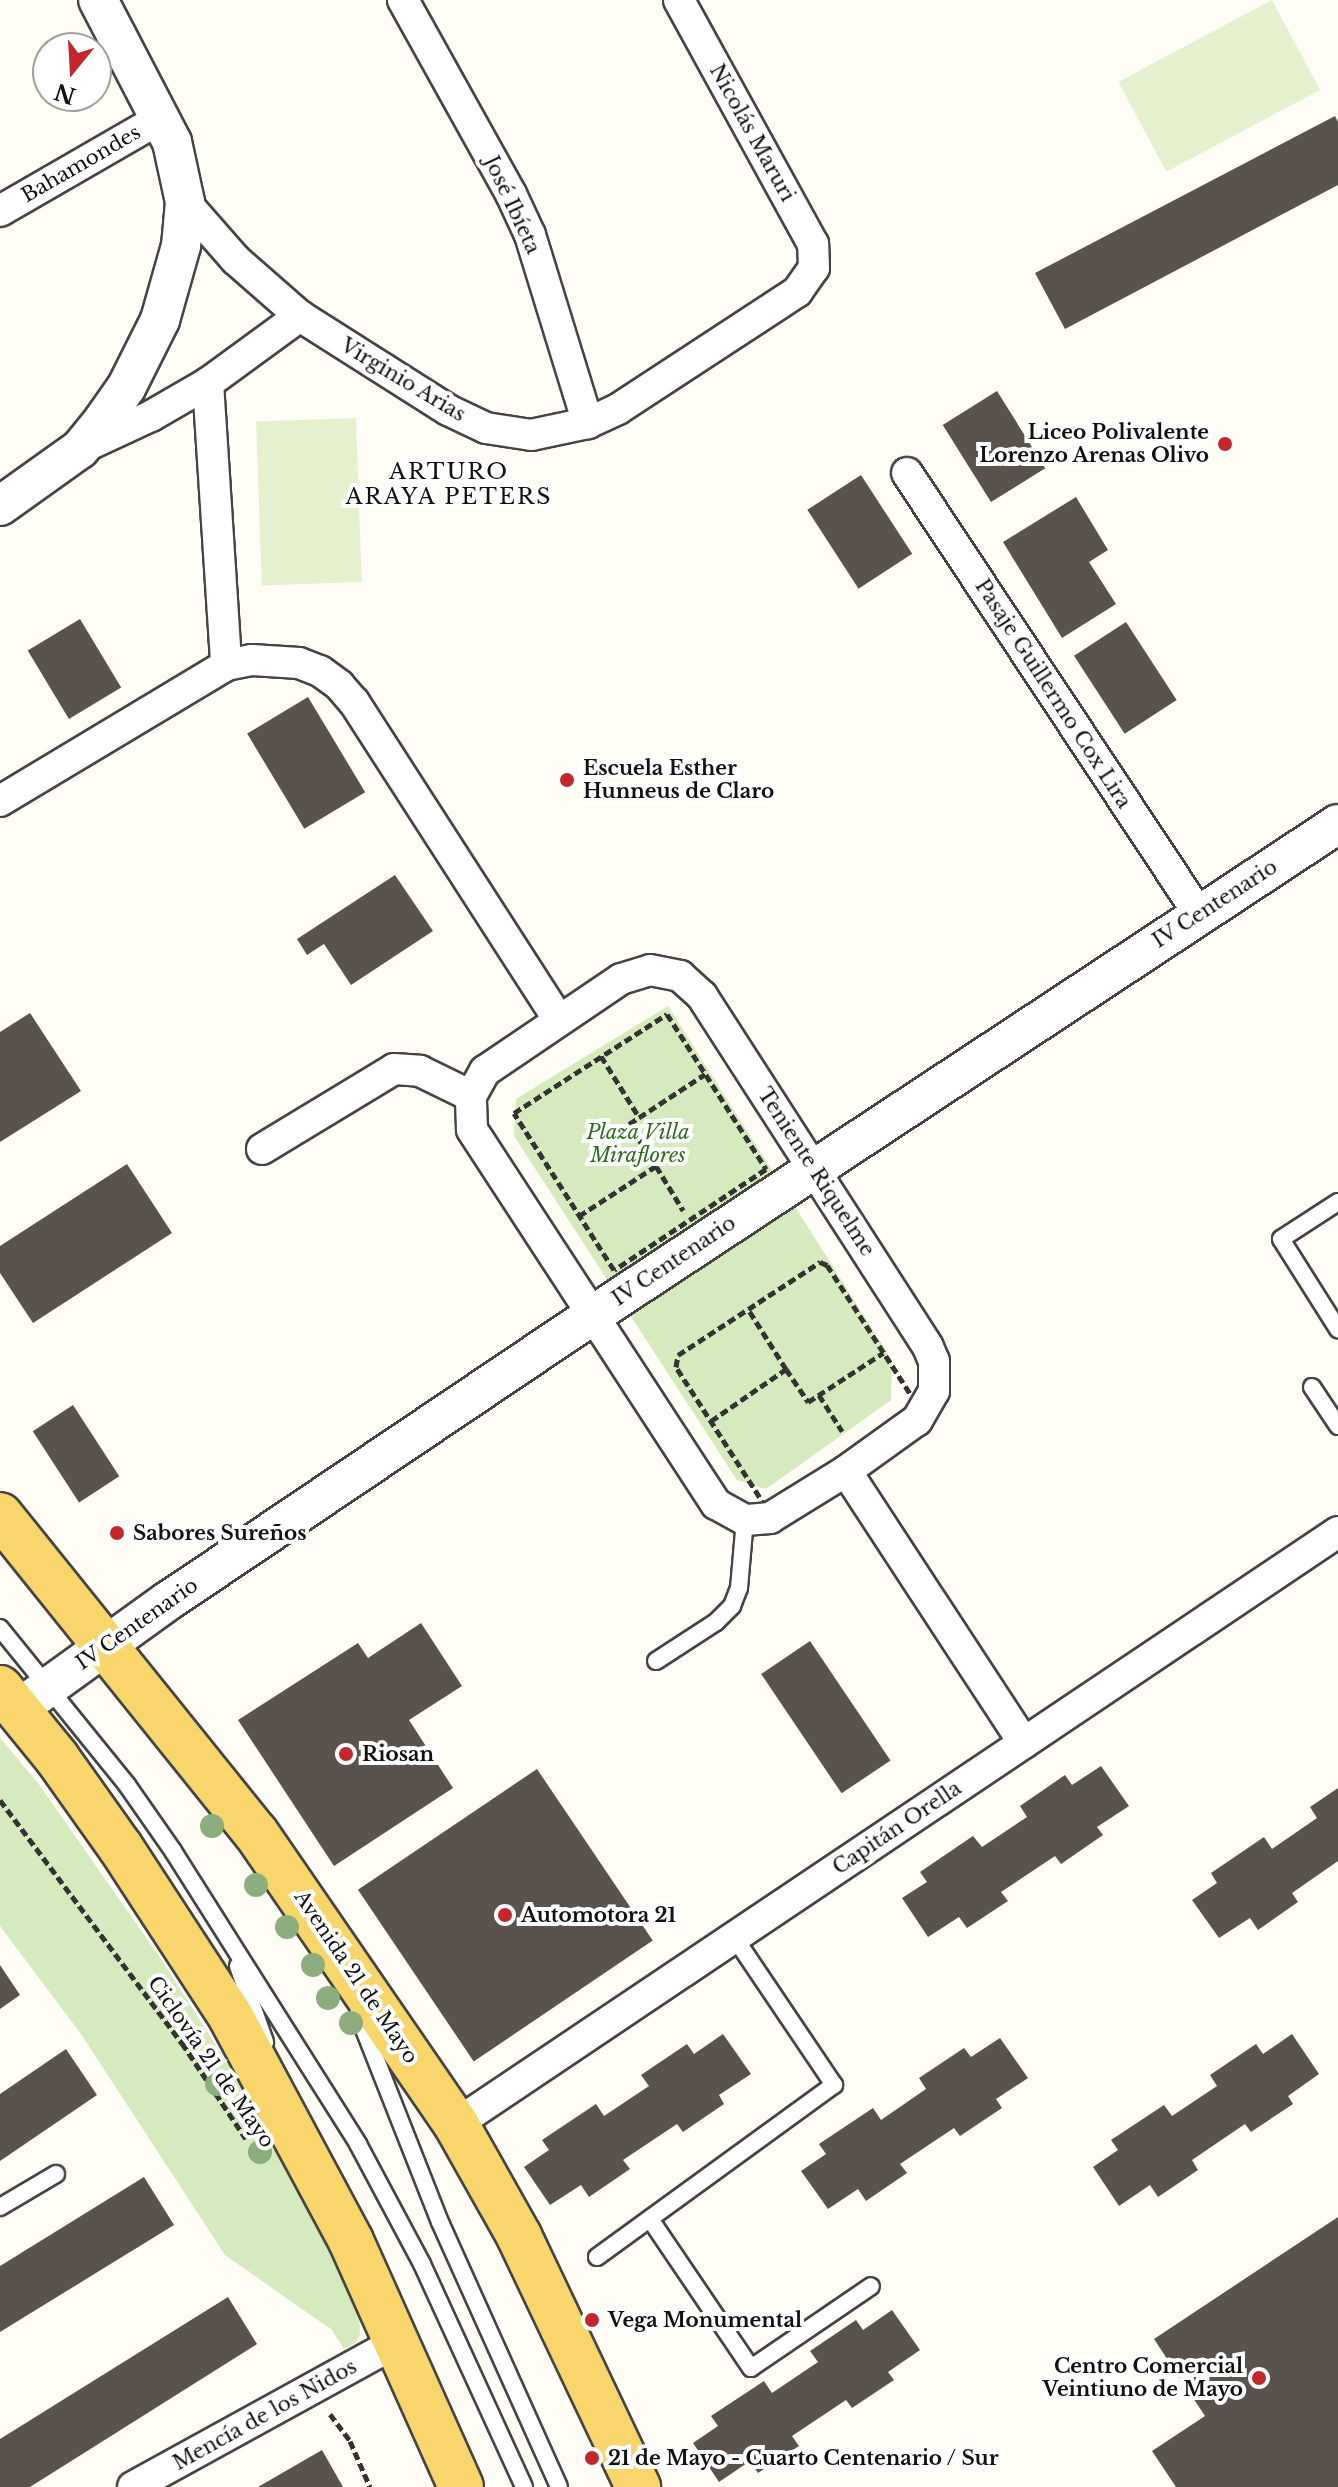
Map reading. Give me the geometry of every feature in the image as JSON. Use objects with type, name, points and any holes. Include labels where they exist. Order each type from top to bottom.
[{"type":"main road","name":"Avenida 21 de Mayo","points":[[1,1516],[256,1833],[456,2124],[519,2236],[638,2487]]},
{"type":"main road","points":[[22,1695],[231,2017],[299,2138],[397,2342],[443,2467],[461,2487]]},
{"type":"street","points":[[80,449],[126,388],[160,320],[181,246],[185,202],[180,167],[161,118],[98,0]]},
{"type":"street","name":"José Ibíeta","points":[[403,0],[511,194],[530,235],[588,423]]},
{"type":"street","name":"Nicolás Maruri","points":[[679,0],[813,244],[814,268]]},
{"type":"street","name":"Bahamondes","points":[[0,211],[161,118]]},
{"type":"street","name":"Virginio Arias","points":[[185,202],[236,260],[300,316],[448,410],[486,428],[531,435],[588,423],[618,409],[797,292],[814,268]]},
{"type":"street","points":[[0,506],[80,449],[151,416],[208,383],[300,316]]},
{"type":"street","points":[[208,383],[226,665]]},
{"type":"street","name":"Pasaje Guillermo Cox Lira","points":[[907,473],[1199,914]]},
{"type":"street","points":[[0,801],[226,665],[252,660],[299,663],[320,671],[339,685],[558,1019]]},
{"type":"street","name":"IV Centenario","points":[[22,1695],[107,1645],[813,1168],[1338,824]]},
{"type":"street","name":"Teniente Riquelme","points":[[471,1096],[485,1071],[558,1019],[635,973],[650,970],[680,976],[702,996],[928,1347],[935,1376],[928,1406],[917,1420],[850,1460],[781,1513],[770,1518],[745,1520]]},
{"type":"street","points":[[262,1149],[394,1069],[420,1071],[471,1096],[472,1129],[480,1144],[716,1504],[745,1520]]},
{"type":"street","points":[[850,1460],[1024,1743]]},
{"type":"street","name":"Capitán Orella","points":[[456,2124],[1338,1532]]},
{"type":"street","name":"Mencía de los Nidos","points":[[133,2487],[397,2342]]},
{"type":"lane","points":[[1338,1202],[1281,1239],[1338,1329]]},
{"type":"lane","points":[[1312,1387],[1338,1426]]},
{"type":"lane","points":[[656,1661],[716,1622],[732,1606],[739,1588],[745,1520]]},
{"type":"lane","points":[[0,1628],[22,1695],[127,1785],[221,1924],[391,2202],[524,2487]]},
{"type":"lane","points":[[221,1924],[299,2138]]},
{"type":"lane","points":[[321,1930],[379,2062],[440,2222],[559,2487]]},
{"type":"lane","points":[[597,2257],[834,2085],[734,1937]]},
{"type":"lane","points":[[0,2207],[56,2174]]},
{"type":"lane","points":[[650,2219],[751,2368],[871,2286]]},
{"type":"path","points":[[667,1014],[766,1169],[614,1270],[514,1113],[601,1056],[667,1014]]},
{"type":"path","points":[[601,1056],[639,1117]]},
{"type":"path","points":[[689,1220],[629,1124],[705,1074]]},
{"type":"path","points":[[579,1216],[656,1166]]},
{"type":"path","points":[[820,1262],[827,1265],[883,1353],[915,1401],[911,1412],[850,1460],[766,1507],[676,1367],[678,1355],[820,1262]]},
{"type":"path","points":[[748,1309],[808,1402],[883,1353]]},
{"type":"path","points":[[711,1421],[786,1369]]},
{"type":"path","points":[[819,1395],[850,1460]]},
{"type":"path","name":"Ciclovía 21 de Mayo","points":[[0,1800],[182,2043],[252,2149]]},
{"type":"path","points":[[326,2408],[350,2441],[370,2487]]},
{"type":"green space","points":[[1272,0],[1320,90],[1166,172],[1118,82]]},
{"type":"green space","points":[[356,418],[362,582],[262,585],[256,421]]},
{"type":"green space","name":"Plaza Villa Miraflores","points":[[668,1006],[892,1360],[891,1400],[766,1489],[737,1480],[514,1136],[516,1099]]},
{"type":"green space","points":[[0,1738],[38,1783],[163,1962],[224,2058],[293,2179],[359,2311],[360,2335],[355,2343],[344,2349],[332,2330],[225,2255],[81,2034],[0,1926]]},
{"type":"building","points":[[1335,116],[1338,122],[1338,185],[1065,329],[1035,273]]},
{"type":"building","points":[[997,391],[1045,468],[991,502],[943,425]]},
{"type":"building","points":[[861,475],[912,554],[859,589],[807,510]]},
{"type":"building","points":[[1076,497],[1108,550],[1089,562],[1116,604],[1062,638],[1003,542]]},
{"type":"building","points":[[80,619],[121,688],[69,719],[28,650]]},
{"type":"building","points":[[1126,622],[1177,700],[1125,734],[1074,656]]},
{"type":"building","points":[[308,697],[365,792],[304,829],[247,734]]},
{"type":"building","points":[[395,875],[433,931],[351,985],[324,944],[307,955],[297,939]]},
{"type":"building","points":[[30,1013],[81,1091],[0,1142],[0,1032]]},
{"type":"building","points":[[127,1164],[172,1233],[33,1323],[0,1273],[0,1246]]},
{"type":"building","points":[[73,1405],[119,1476],[79,1502],[33,1431]]},
{"type":"building","name":"Riosan","points":[[421,1623],[462,1686],[409,1720],[453,1788],[334,1866],[238,1720],[358,1643],[368,1658]]},
{"type":"building","points":[[810,1641],[891,1760],[842,1793],[761,1674]]},
{"type":"building","points":[[1101,1766],[1129,1806],[1097,1827],[1103,1835],[1061,1864],[1055,1856],[1001,1892],[1008,1901],[967,1928],[959,1917],[928,1937],[902,1898],[927,1882],[920,1872],[973,1836],[982,1847],[1027,1817],[1020,1806],[1065,1775],[1072,1785]]},
{"type":"building","name":"Automotora 21","points":[[537,1769],[653,1941],[474,2061],[358,1890]]},
{"type":"building","points":[[1338,1788],[1338,1861],[1292,1893],[1298,1902],[1258,1930],[1250,1918],[1219,1938],[1192,1900],[1217,1883],[1211,1873],[1264,1837],[1272,1849],[1317,1818],[1310,1807]]},
{"type":"building","points":[[0,1965],[20,1995],[0,2009]]},
{"type":"building","points":[[723,2034],[751,2074],[719,2095],[724,2104],[683,2132],[677,2124],[623,2160],[630,2169],[589,2197],[581,2185],[550,2205],[524,2167],[549,2150],[542,2140],[596,2104],[604,2116],[649,2086],[641,2075],[687,2044],[694,2054]]},
{"type":"building","points":[[1292,2034],[1319,2074],[1288,2096],[1293,2104],[1251,2132],[1245,2124],[1192,2160],[1198,2170],[1158,2197],[1150,2185],[1119,2206],[1093,2167],[1118,2150],[1111,2140],[1164,2105],[1172,2116],[1217,2086],[1210,2075],[1256,2044],[1263,2054]]},
{"type":"building","points":[[1000,2038],[1028,2078],[996,2099],[1002,2108],[960,2136],[954,2128],[900,2164],[907,2173],[866,2201],[858,2189],[828,2209],[801,2171],[826,2154],[819,2144],[873,2108],[881,2120],[926,2089],[919,2078],[964,2048],[971,2057]]},
{"type":"building","points":[[66,2049],[97,2095],[0,2161],[0,2094]]},
{"type":"building","points":[[144,2177],[174,2225],[0,2332],[0,2266]]},
{"type":"building","name":"Centro Comercial Veintiuno de Mayo","points":[[1338,2217],[1338,2487],[1176,2487],[1152,2451],[1205,2416],[1154,2339]]},
{"type":"building","points":[[228,2297],[257,2344],[30,2487],[0,2487],[0,2439]]},
{"type":"building","points":[[892,2310],[920,2350],[888,2372],[894,2380],[852,2408],[846,2400],[792,2436],[799,2446],[758,2473],[750,2461],[719,2482],[693,2443],[718,2426],[711,2416],[764,2381],[772,2393],[818,2362],[810,2351],[856,2320],[863,2330]]},
{"type":"building","points":[[322,2450],[343,2487],[258,2487]]},
{"type":"place","name":"Liceo Polivalente Lorenzo Arenas Olivo","points":[[1225,444]]},
{"type":"place","name":"Escuela Esther Hunneus de Claro","points":[[567,780]]},
{"type":"place","name":"Sabores Sureños","points":[[117,1533]]},
{"type":"place","name":"Riosan","points":[[346,1754]]},
{"type":"place","name":"Automotora 21","points":[[505,1915]]},
{"type":"place","name":"Vega Monumental","points":[[592,2320]]},
{"type":"place","name":"Centro Comercial Veintiuno de Mayo","points":[[1259,2378]]},
{"type":"place","name":"21 de Mayo - Cuarto Centenario / Sur","points":[[592,2458]]},
{"type":"district","name":"ARTURO ARAYA PETERS","points":[[449,484]]}]
